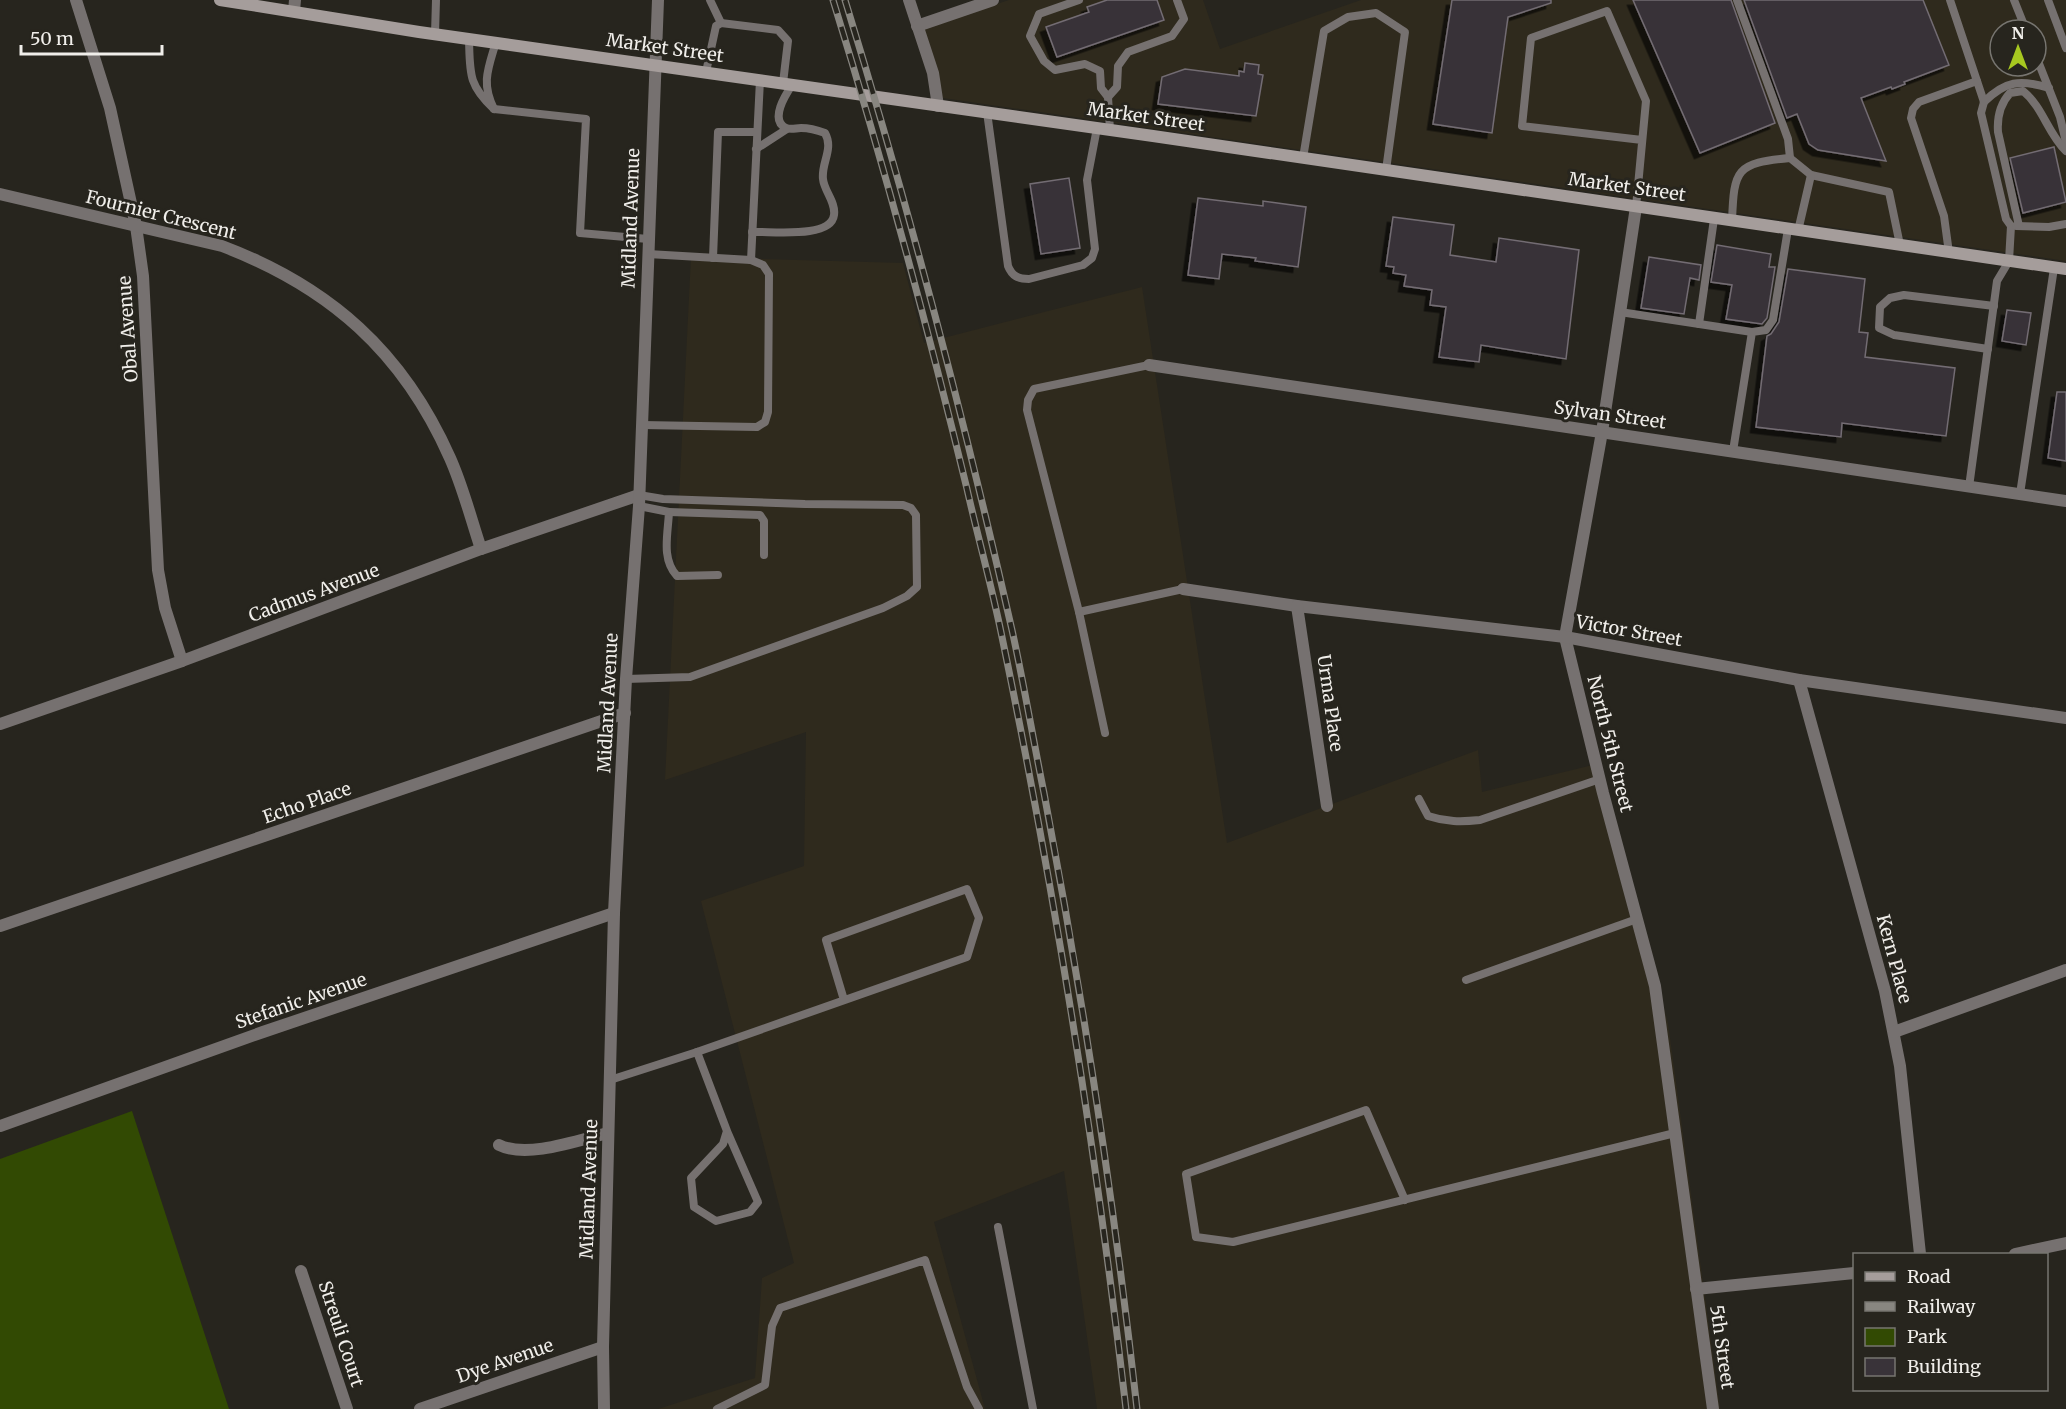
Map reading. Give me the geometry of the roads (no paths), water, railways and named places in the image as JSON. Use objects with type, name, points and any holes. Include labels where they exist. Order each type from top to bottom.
[{"type":"main road","name":"Market Street","points":[[220,0],[295,5],[435,34],[2060,268]]},
{"type":"street","name":"Obal Avenue","points":[[76,0],[110,108],[136,226],[143,276],[158,570],[165,608],[182,661]]},
{"type":"street","name":"Midland Avenue","points":[[604,1409],[603,1347],[614,913],[626,678],[639,500],[658,0]]},
{"type":"street","points":[[909,0],[933,73],[938,106]]},
{"type":"street","points":[[917,26],[993,0]]},
{"type":"street","name":"Fournier Crescent","points":[[0,194],[222,246],[287,275],[325,299],[360,328],[391,361],[415,392],[435,426],[451,461],[482,549]]},
{"type":"street","name":"North 5th Street","points":[[1636,207],[1602,432],[1565,637],[1655,986],[1696,1289]]},
{"type":"street","name":"Sylvan Street","points":[[1149,365],[2066,501]]},
{"type":"street","name":"Cadmus Avenue","points":[[0,724],[182,661],[482,549],[639,500]]},
{"type":"street","name":"Victor Street","points":[[1183,589],[1297,606],[1565,637],[1799,680],[2066,718]]},
{"type":"street","name":"Urma Place","points":[[1297,606],[1327,806]]},
{"type":"street","name":"Kern Place","points":[[1799,680],[1885,991],[1894,1032],[1900,1066],[1920,1253]]},
{"type":"street","name":"Echo Place","points":[[0,926],[625,713]]},
{"type":"street","name":"Stefanic Avenue","points":[[0,1126],[263,1032],[614,913]]},
{"type":"street","points":[[1894,1032],[2066,970]]},
{"type":"street","points":[[499,1145],[509,1150],[520,1151],[608,1133]]},
{"type":"street","points":[[2020,1253],[2066,1243]]},
{"type":"street","name":"Streuli Court","points":[[301,1271],[346,1409]]},
{"type":"street","points":[[1696,1289],[1853,1273]]},
{"type":"street","name":"5th Street","points":[[1696,1289],[1713,1409]]},
{"type":"street","name":"Dye Avenue","points":[[420,1409],[603,1347]]},
{"type":"lane","points":[[435,34],[436,0]]},
{"type":"lane","points":[[710,0],[722,23]]},
{"type":"lane","points":[[1079,0],[1038,14],[1030,36],[1044,61],[1055,70],[1085,64],[1100,71],[1101,88],[1108,97]]},
{"type":"lane","points":[[987,112],[1008,266],[1013,275],[1019,279],[1029,279],[1083,265],[1092,258],[1095,249],[1087,180],[1103,129],[1108,97],[1117,87],[1118,66],[1128,52],[1172,36],[1184,19],[1177,0]]},
{"type":"lane","points":[[1737,0],[1788,139],[1791,158],[1810,175],[1889,192],[1900,245]]},
{"type":"lane","points":[[1950,0],[1984,102]]},
{"type":"lane","points":[[2014,0],[2021,18]]},
{"type":"lane","points":[[2048,0],[2066,48]]},
{"type":"lane","points":[[1636,207],[1646,101],[1607,11],[1531,38],[1522,126],[1642,140]]},
{"type":"lane","points":[[1303,158],[1324,31],[1348,17],[1377,13],[1405,32],[1386,170]]},
{"type":"lane","points":[[706,72],[713,31],[716,26],[722,23],[777,30],[788,41],[788,84],[779,112],[782,125],[787,129]]},
{"type":"lane","points":[[469,39],[470,69],[474,86],[481,97],[494,109],[586,119],[580,233],[648,239]]},
{"type":"lane","points":[[494,109],[487,94],[486,84],[496,42]]},
{"type":"lane","points":[[2045,78],[2060,117],[2066,142]]},
{"type":"lane","points":[[751,260],[760,80]]},
{"type":"lane","points":[[1949,253],[1944,216],[1911,117],[1913,109],[1919,102],[1977,81]]},
{"type":"lane","points":[[2049,88],[2030,82],[2010,84],[1995,91],[1984,102],[1981,113],[2006,219],[2015,226],[2049,227],[2066,224]]},
{"type":"lane","points":[[1969,487],[1997,282],[2009,261],[2015,226],[1998,132],[1997,119],[2004,99],[2016,91],[2023,92],[2032,99],[2058,144],[2066,151]]},
{"type":"lane","points":[[753,232],[817,231],[828,226],[834,216],[834,207],[824,188],[823,177],[829,146],[825,133],[813,129],[787,129],[756,149]]},
{"type":"lane","points":[[713,258],[718,132],[757,132]]},
{"type":"lane","points":[[1732,222],[1736,177],[1743,170],[1766,160],[1791,158]]},
{"type":"lane","points":[[1620,312],[1752,332],[1766,330],[1773,320],[1793,230],[1810,175]]},
{"type":"lane","points":[[1700,324],[1713,219]]},
{"type":"lane","points":[[642,425],[757,427],[765,422],[768,412],[769,274],[764,265],[751,260],[648,254]]},
{"type":"lane","points":[[2020,494],[2060,268]]},
{"type":"lane","points":[[1988,349],[1894,335],[1879,328],[1880,307],[1890,298],[1904,295],[1994,306]]},
{"type":"lane","points":[[1733,451],[1752,332]]},
{"type":"lane","points":[[1104,733],[1080,612],[1027,410],[1028,400],[1034,389],[1149,365]]},
{"type":"lane","points":[[639,500],[669,512],[760,516],[764,521],[764,555]]},
{"type":"lane","points":[[626,678],[690,677],[883,608],[907,596],[917,587],[916,515],[911,508],[903,504],[639,500]]},
{"type":"lane","points":[[669,512],[667,553],[669,568],[677,576],[718,576]]},
{"type":"lane","points":[[1080,612],[1183,589]]},
{"type":"lane","points":[[1419,798],[1428,816],[1459,822],[1480,820],[1600,779]]},
{"type":"lane","points":[[610,1080],[697,1052],[967,957],[979,918],[967,889],[826,940],[844,1000]]},
{"type":"lane","points":[[1466,980],[1637,920]]},
{"type":"lane","points":[[697,1052],[726,1131],[758,1202],[750,1212],[716,1221],[694,1207],[692,1178],[723,1144],[726,1131]]},
{"type":"lane","points":[[1405,1200],[1366,1110],[1186,1174],[1196,1237],[1233,1242],[1405,1200],[1675,1133]]},
{"type":"lane","points":[[998,1227],[1033,1409]]},
{"type":"lane","points":[[717,1409],[765,1385],[772,1326],[780,1308],[925,1260],[968,1386],[979,1409]]},
{"type":"railway","points":[[833,0],[887,182],[920,304],[1002,637],[1040,829],[1073,1021],[1126,1409]]},
{"type":"railway","points":[[845,0],[935,314],[975,471],[1016,650],[1058,870],[1084,1023],[1108,1177],[1137,1409]]}]
